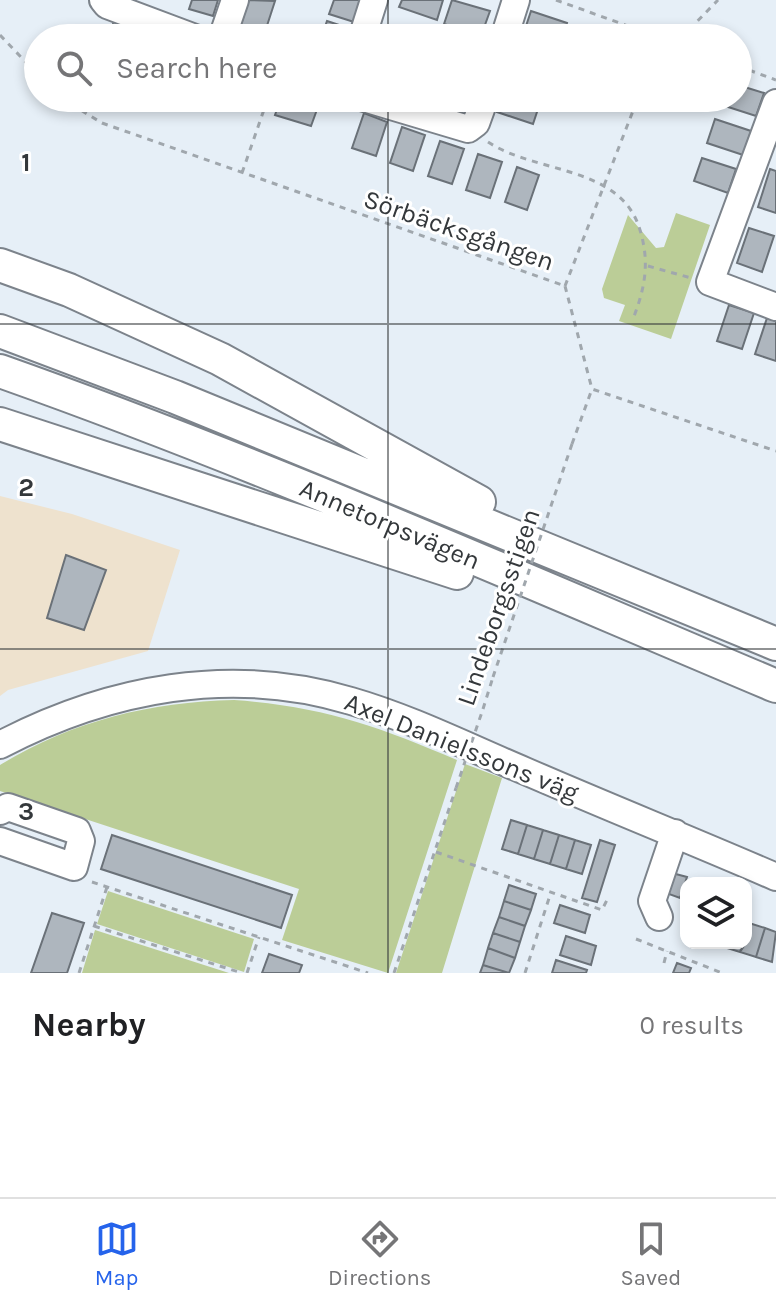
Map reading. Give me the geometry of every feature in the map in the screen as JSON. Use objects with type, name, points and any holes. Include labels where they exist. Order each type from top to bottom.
[{"type":"main road","points":[[0,265],[69,290],[220,359],[453,489],[715,618]]},
{"type":"main road","name":"Annetorpsvägen","points":[[0,331],[175,397],[776,644]]},
{"type":"main road","name":"Annetorpsvägen","points":[[0,371],[115,412],[302,487],[776,686]]},
{"type":"main road","points":[[0,424],[463,575],[776,686]]},
{"type":"street","points":[[103,0],[107,5],[158,24]]},
{"type":"street","points":[[227,24],[235,0]]},
{"type":"street","points":[[366,24],[374,0]]},
{"type":"street","points":[[508,24],[516,0]]},
{"type":"street","points":[[776,103],[710,282],[776,307]]},
{"type":"street","points":[[411,112],[468,129],[476,123],[480,112]]},
{"type":"street","name":"Axel Danielssons väg","points":[[0,744],[78,709],[131,694],[195,684],[271,685],[313,691],[375,709],[776,877]]},
{"type":"street","points":[[0,811],[8,807],[77,831],[81,841],[74,867],[0,841]]},
{"type":"street","points":[[659,917],[652,901],[675,833]]},
{"type":"path","points":[[556,0],[622,24]]},
{"type":"path","points":[[695,24],[718,0]]},
{"type":"path","points":[[0,35],[24,60]]},
{"type":"path","points":[[752,71],[776,80]]},
{"type":"path","name":"Sörbäcksgången","points":[[84,112],[102,123],[565,286],[592,389]]},
{"type":"path","points":[[242,173],[263,112]]},
{"type":"path","points":[[565,286],[633,112]]},
{"type":"path","points":[[468,129],[494,146],[605,186],[627,201],[636,215],[646,266],[643,292],[633,319]]},
{"type":"path","points":[[646,266],[710,282]]},
{"type":"path","points":[[592,389],[776,451]]},
{"type":"path","name":"Lindeborgsstigen","points":[[394,973],[592,389]]},
{"type":"path","points":[[435,852],[602,910],[608,898]]},
{"type":"path","points":[[74,867],[86,880],[368,973]]},
{"type":"path","points":[[79,973],[107,887]]},
{"type":"path","points":[[525,973],[551,892]]},
{"type":"path","points":[[94,926],[244,973],[259,937]]},
{"type":"path","points":[[636,939],[722,973]]},
{"type":"path","points":[[664,963],[667,951]]},
{"type":"shaded area","points":[[0,496],[72,514],[180,550],[148,651],[8,690],[0,696]]},
{"type":"green space","points":[[676,213],[710,225],[671,339],[619,321],[625,305],[604,298],[602,289],[628,215],[656,248],[664,247]]},
{"type":"green space","points":[[234,700],[322,713],[401,737],[457,760],[388,973],[282,940],[299,889],[0,791],[0,765],[55,737],[142,710]]},
{"type":"green space","points":[[465,764],[502,778],[442,973],[396,973]]},
{"type":"green space","points":[[108,891],[254,939],[244,972],[97,924]]},
{"type":"green space","points":[[95,930],[229,973],[82,973]]},
{"type":"building","points":[[192,0],[218,0],[213,16],[189,9]]},
{"type":"building","points":[[249,0],[275,1],[268,24],[241,24]]},
{"type":"building","points":[[334,0],[361,0],[354,22],[329,14]]},
{"type":"building","points":[[402,0],[443,0],[437,20],[399,7]]},
{"type":"building","points":[[452,0],[490,11],[485,24],[444,24]]},
{"type":"building","points":[[531,11],[567,23],[567,24],[527,24]]},
{"type":"building","points":[[752,89],[764,93],[756,116],[744,112],[752,112]]},
{"type":"building","points":[[276,112],[316,112],[311,126],[275,115]]},
{"type":"building","points":[[497,112],[537,112],[533,124]]},
{"type":"building","points":[[364,113],[387,122],[376,156],[352,148]]},
{"type":"building","points":[[715,119],[751,131],[743,155],[707,143]]},
{"type":"building","points":[[402,127],[425,135],[413,171],[390,163]]},
{"type":"building","points":[[440,141],[464,149],[452,184],[428,176]]},
{"type":"building","points":[[478,154],[502,162],[490,198],[466,190]]},
{"type":"building","points":[[702,158],[736,169],[728,193],[694,181]]},
{"type":"building","points":[[517,167],[539,175],[527,210],[505,202]]},
{"type":"building","points":[[770,169],[776,171],[776,213],[758,207]]},
{"type":"building","points":[[749,228],[774,236],[762,272],[737,263]]},
{"type":"building","points":[[729,305],[754,313],[742,349],[717,341]]},
{"type":"building","points":[[767,318],[776,321],[776,361],[755,354]]},
{"type":"building","points":[[66,555],[106,570],[84,630],[47,618]]},
{"type":"building","points":[[511,820],[527,825],[518,854],[502,849]]},
{"type":"building","points":[[527,825],[543,830],[534,859],[518,854]]},
{"type":"building","points":[[543,830],[559,835],[550,864],[534,859]]},
{"type":"building","points":[[112,835],[292,895],[281,928],[101,869]]},
{"type":"building","points":[[559,835],[575,840],[566,869],[550,864]]},
{"type":"building","points":[[575,840],[591,845],[582,874],[566,869]]},
{"type":"building","points":[[600,840],[615,845],[597,902],[582,898]]},
{"type":"building","points":[[672,873],[687,877],[680,877],[680,898],[666,893]]},
{"type":"building","points":[[509,885],[536,894],[531,910],[504,901]]},
{"type":"building","points":[[504,901],[531,910],[525,926],[499,917]]},
{"type":"building","points":[[560,905],[590,915],[585,933],[554,923]]},
{"type":"building","points":[[52,913],[84,923],[67,973],[31,973]]},
{"type":"building","points":[[499,917],[525,926],[520,942],[493,933]]},
{"type":"building","points":[[752,924],[765,928],[756,957],[740,952],[742,949],[752,949]]},
{"type":"building","points":[[765,928],[776,932],[772,962],[756,957]]},
{"type":"building","points":[[493,933],[520,942],[515,958],[488,948]]},
{"type":"building","points":[[566,936],[596,946],[591,965],[560,955]]},
{"type":"building","points":[[488,948],[515,958],[509,973],[483,965]]},
{"type":"building","points":[[269,954],[302,965],[299,973],[262,973]]},
{"type":"building","points":[[556,960],[587,970],[586,973],[552,973]]},
{"type":"building","points":[[677,963],[691,968],[689,973],[673,973]]},
{"type":"building","points":[[483,965],[509,973],[480,973]]}]
